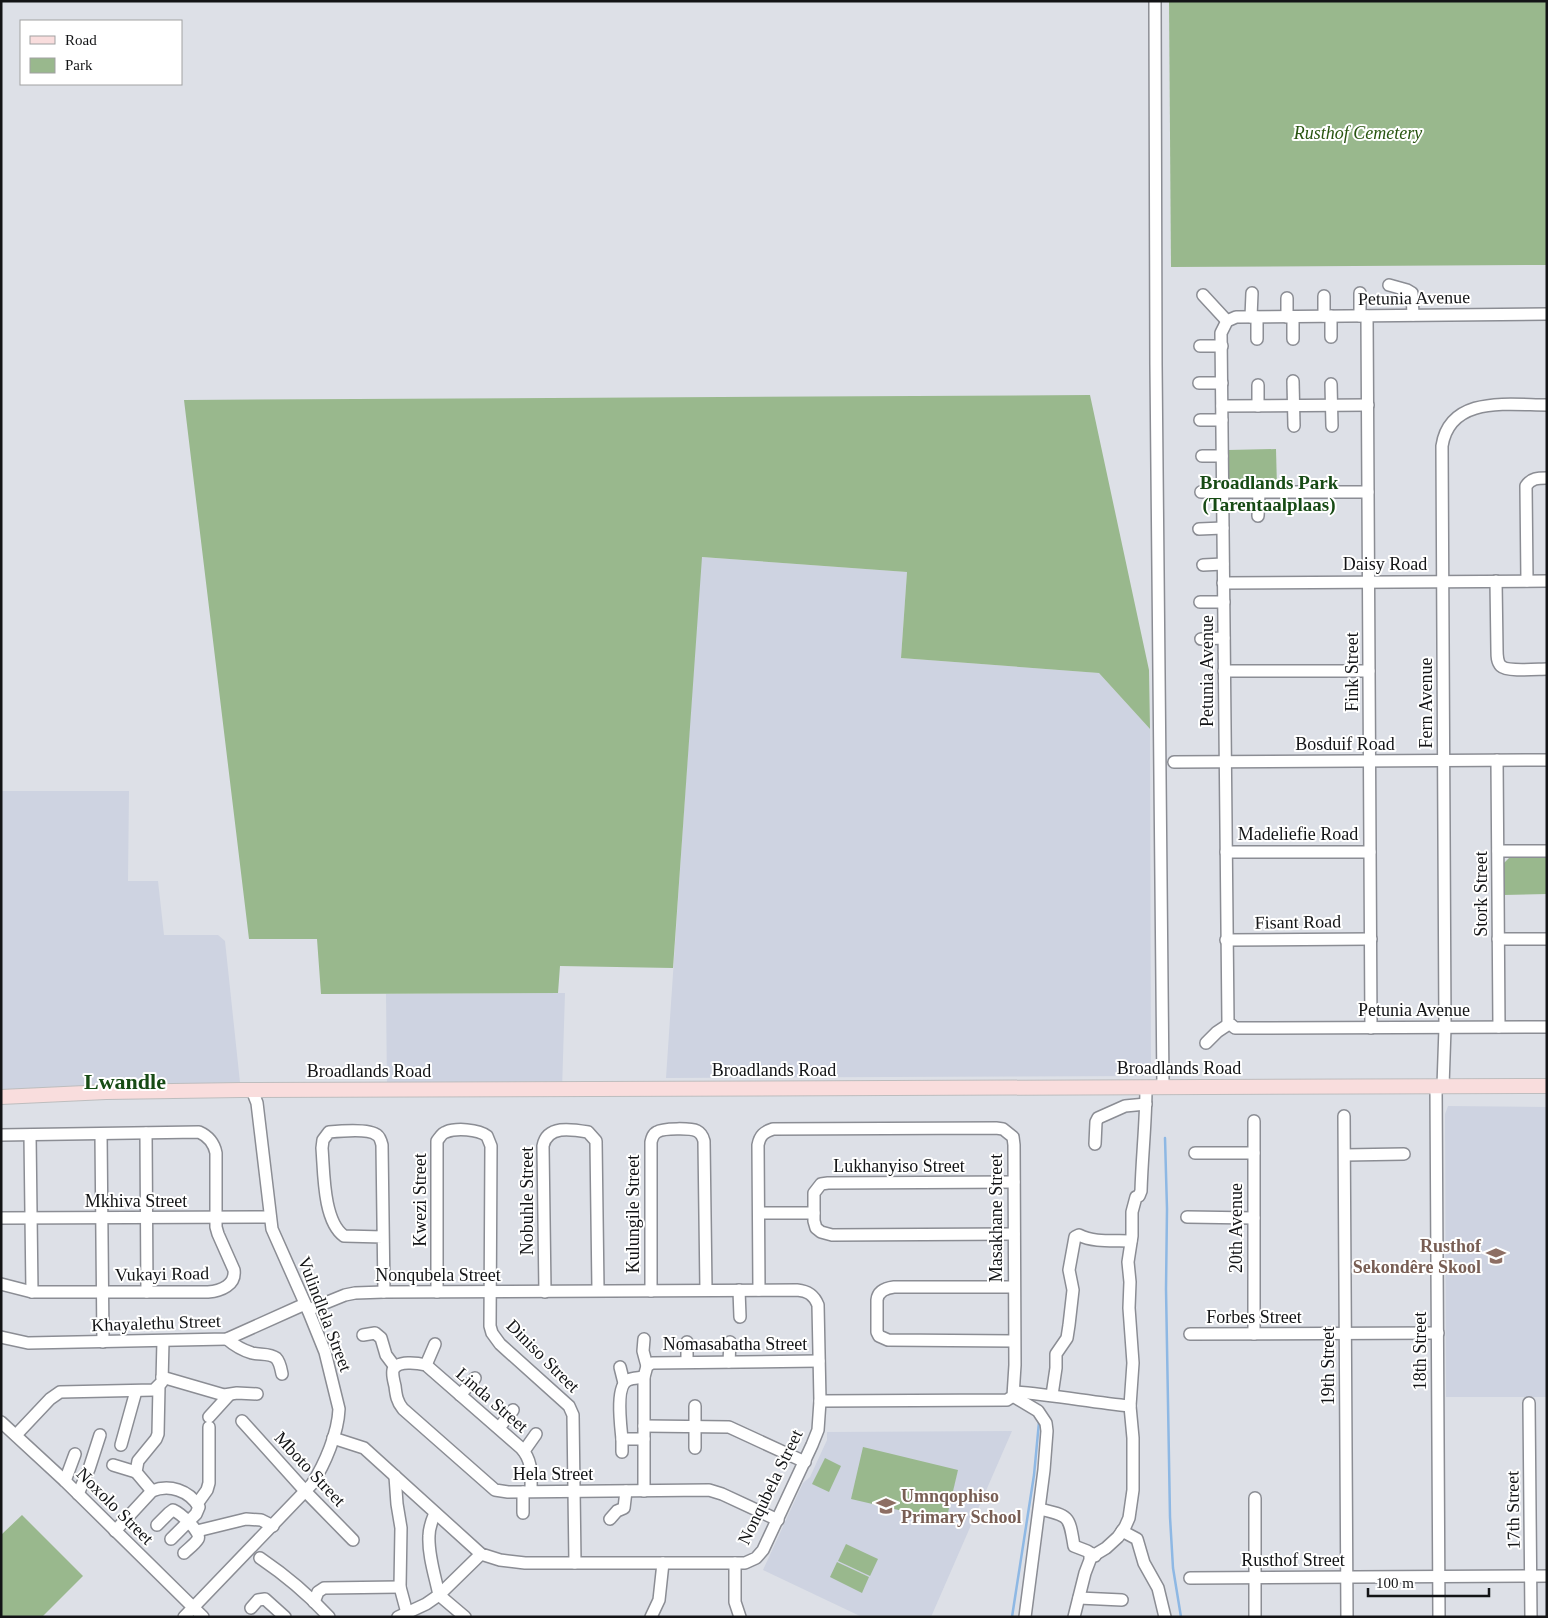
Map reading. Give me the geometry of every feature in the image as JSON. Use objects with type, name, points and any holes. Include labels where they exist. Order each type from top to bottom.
[{"type":"main road","name":"Broadlands Road","points":[[1,1097],[106,1092],[252,1090],[1547,1086]]},
{"type":"street","points":[[1155,1],[1156,365],[1163,1087]]},
{"type":"street","points":[[1389,285],[1412,293],[1413,315]]},
{"type":"street","points":[[1252,293],[1257,339]]},
{"type":"street","name":"Fink Street","points":[[1360,293],[1364,316],[1368,405],[1371,1028]]},
{"type":"street","points":[[1203,295],[1227,321]]},
{"type":"street","points":[[1324,296],[1331,337]]},
{"type":"street","points":[[1287,298],[1293,339]]},
{"type":"street","name":"Petunia Avenue","points":[[1547,314],[1236,317],[1227,321],[1222,333],[1227,1020],[1235,1028],[1547,1027]]},
{"type":"street","points":[[1200,346],[1222,346]]},
{"type":"street","points":[[1293,381],[1294,426]]},
{"type":"street","points":[[1199,382],[1222,383]]},
{"type":"street","points":[[1332,384],[1332,426]]},
{"type":"street","points":[[1258,385],[1258,406]]},
{"type":"street","points":[[1222,406],[1368,405]]},
{"type":"street","name":"Fern Avenue","points":[[1440,1086],[1445,1028],[1443,440],[1448,428],[1460,416],[1474,408],[1488,405],[1547,405]]},
{"type":"street","points":[[1200,420],[1222,420]]},
{"type":"street","points":[[1202,456],[1222,456]]},
{"type":"street","points":[[1527,581],[1526,486],[1534,479],[1547,478]]},
{"type":"street","points":[[1201,492],[1368,492]]},
{"type":"street","points":[[1258,516],[1259,493]]},
{"type":"street","points":[[1199,529],[1223,528]]},
{"type":"street","points":[[1203,565],[1223,564]]},
{"type":"street","name":"Daisy Road","points":[[1223,582],[1547,580]]},
{"type":"street","points":[[1496,581],[1497,660],[1505,669],[1547,669]]},
{"type":"street","points":[[1200,602],[1224,602]]},
{"type":"street","points":[[1201,639],[1224,638]]},
{"type":"street","points":[[1224,671],[1369,671]]},
{"type":"street","name":"Stork Street","points":[[1497,760],[1499,1027]]},
{"type":"street","name":"Bosduif Road","points":[[1174,762],[1547,760]]},
{"type":"street","points":[[1498,851],[1547,851]]},
{"type":"street","name":"Madeliefie Road","points":[[1226,852],[1370,852]]},
{"type":"street","points":[[1498,939],[1547,938]]},
{"type":"street","name":"Fisant Road","points":[[1226,940],[1371,939]]},
{"type":"street","points":[[1206,1043],[1229,1024]]},
{"type":"street","name":"18th Street","points":[[1439,1617],[1438,1333],[1440,1086]]},
{"type":"street","points":[[1074,1617],[1090,1554],[1094,1555],[1106,1548],[1122,1531],[1129,1518],[1134,1475],[1130,1406],[1134,1363],[1129,1308],[1130,1282],[1128,1262],[1132,1212],[1136,1197],[1139,1196],[1141,1191],[1146,1087]]},
{"type":"street","name":"Vulindlela Street","points":[[184,1617],[306,1492],[320,1472],[339,1417],[339,1409],[325,1352],[275,1237],[270,1217],[257,1103],[252,1090]]},
{"type":"street","points":[[1095,1144],[1096,1122],[1099,1116],[1126,1106],[1146,1104]]},
{"type":"street","name":"19th Street","points":[[1344,1116],[1347,1617]]},
{"type":"street","name":"20th Avenue","points":[[1254,1121],[1254,1334]]},
{"type":"street","name":"Masakhane Street","points":[[759,1290],[758,1144],[765,1132],[773,1129],[1003,1128],[1013,1137],[1014,1145],[1014,1394]]},
{"type":"street","name":"Kulungile Street","points":[[651,1291],[650,1142],[657,1132],[674,1129],[697,1131],[704,1141],[706,1290]]},
{"type":"street","name":"Kwezi Street","points":[[437,1292],[438,1140],[440,1136],[448,1131],[476,1130],[487,1136],[491,1146],[491,1293]]},
{"type":"street","name":"Nobuhle Street","points":[[545,1292],[543,1146],[544,1140],[550,1133],[565,1130],[588,1132],[596,1141],[598,1290]]},
{"type":"street","points":[[383,1237],[348,1237],[340,1233],[335,1226],[328,1206],[322,1148],[323,1140],[329,1132],[367,1131],[376,1134],[381,1140],[382,1145],[384,1292]]},
{"type":"street","name":"Vukayi Road","points":[[1,1134],[198,1132],[206,1135],[212,1141],[216,1153],[218,1234],[235,1275],[231,1283],[215,1291],[32,1292],[1,1284]]},
{"type":"street","points":[[146,1133],[147,1292]]},
{"type":"street","points":[[30,1134],[32,1292]]},
{"type":"street","points":[[101,1134],[103,1342]]},
{"type":"street","points":[[1195,1153],[1254,1153]]},
{"type":"street","points":[[1345,1155],[1404,1154]]},
{"type":"street","name":"Lukhanyiso Street","points":[[814,1213],[814,1193],[821,1184],[1014,1182]]},
{"type":"street","points":[[759,1214],[814,1213],[816,1228],[821,1232],[832,1235],[1014,1234]]},
{"type":"street","name":"Mkhiva Street","points":[[1,1218],[147,1219],[270,1217]]},
{"type":"street","points":[[1186,1218],[1254,1218]]},
{"type":"street","points":[[1052,1395],[1056,1354],[1067,1338],[1073,1290],[1069,1270],[1075,1237],[1078,1235],[1104,1241],[1131,1241]]},
{"type":"street","points":[[1014,1287],[894,1287],[882,1290],[877,1297],[877,1332],[883,1339],[888,1340],[1014,1341]]},
{"type":"street","points":[[739,1290],[740,1317]]},
{"type":"street","name":"Nonqubela Street","points":[[307,1307],[355,1293],[797,1290],[809,1292],[814,1296],[819,1311],[820,1401],[817,1435],[763,1550],[756,1558],[745,1563],[513,1562],[480,1554],[364,1448],[333,1438]]},
{"type":"street","name":"Diniso Street","points":[[491,1293],[490,1326],[495,1338],[569,1406],[572,1411],[574,1420],[575,1563]]},
{"type":"street","name":"Khayalethu Street","points":[[1,1337],[28,1343],[227,1339],[307,1307]]},
{"type":"street","points":[[363,1334],[375,1332],[379,1336],[386,1354],[397,1366],[413,1363],[426,1365],[435,1344]]},
{"type":"street","name":"Forbes Street","points":[[1190,1334],[1438,1333]]},
{"type":"street","points":[[227,1339],[237,1347],[275,1357],[282,1374]]},
{"type":"street","points":[[644,1340],[643,1351],[650,1364],[644,1377],[644,1491]]},
{"type":"street","points":[[136,1472],[136,1464],[158,1434],[163,1341]]},
{"type":"street","points":[[687,1342],[687,1362]]},
{"type":"street","points":[[729,1362],[730,1342]]},
{"type":"street","name":"Nomasabatha Street","points":[[650,1364],[819,1361]]},
{"type":"street","name":"Linda Street","points":[[426,1365],[524,1451],[530,1462],[523,1513]]},
{"type":"street","name":"Hela Street","points":[[397,1366],[393,1374],[397,1400],[403,1409],[491,1487],[500,1491],[709,1490],[722,1494],[778,1520]]},
{"type":"street","points":[[620,1367],[624,1383],[619,1410],[622,1452]]},
{"type":"street","points":[[624,1383],[627,1380],[644,1377]]},
{"type":"street","points":[[460,1394],[475,1378]]},
{"type":"street","points":[[16,1435],[50,1399],[60,1392],[154,1390],[161,1382]]},
{"type":"street","points":[[161,1382],[230,1395],[237,1393],[257,1394]]},
{"type":"street","points":[[121,1445],[136,1391]]},
{"type":"street","points":[[820,1401],[1007,1400],[1014,1394],[1052,1395],[1130,1406]]},
{"type":"street","points":[[1014,1394],[1038,1412],[1046,1423],[1047,1431],[1040,1509],[1025,1617]]},
{"type":"street","points":[[197,1504],[209,1483],[209,1422],[230,1395]]},
{"type":"street","name":"17th Street","points":[[1529,1403],[1531,1617]]},
{"type":"street","points":[[695,1406],[695,1448]]},
{"type":"street","points":[[499,1428],[513,1410]]},
{"type":"street","name":"Mboto Street","points":[[242,1420],[306,1492],[353,1540]]},
{"type":"street","name":"Noxolo Street","points":[[1,1422],[65,1481],[203,1617]]},
{"type":"street","points":[[644,1426],[724,1426],[734,1428],[805,1462]]},
{"type":"street","points":[[524,1451],[536,1434]]},
{"type":"street","points":[[78,1494],[89,1469],[100,1435]]},
{"type":"street","points":[[622,1439],[644,1439]]},
{"type":"street","points":[[65,1481],[75,1454]]},
{"type":"street","points":[[113,1464],[136,1472],[152,1491]]},
{"type":"street","points":[[395,1476],[401,1528],[400,1587],[402,1615],[426,1604],[439,1594],[480,1554]]},
{"type":"street","points":[[115,1531],[152,1491],[176,1488],[182,1490],[197,1504],[198,1510],[171,1539]]},
{"type":"street","points":[[610,1519],[617,1511],[630,1509],[626,1491]]},
{"type":"street","points":[[1255,1498],[1255,1617]]},
{"type":"street","points":[[1040,1509],[1061,1514],[1070,1522],[1074,1546],[1094,1555]]},
{"type":"street","points":[[157,1525],[168,1513],[174,1510],[197,1531],[199,1536],[197,1540],[184,1553]]},
{"type":"street","points":[[435,1513],[430,1526],[429,1536],[439,1594],[465,1617]]},
{"type":"street","points":[[197,1531],[246,1520],[261,1520],[273,1526]]},
{"type":"street","points":[[1122,1531],[1137,1539],[1144,1563],[1158,1588],[1164,1617]]},
{"type":"street","points":[[260,1558],[284,1574],[329,1617]]},
{"type":"street","points":[[651,1617],[659,1600],[663,1562]]},
{"type":"street","points":[[735,1563],[735,1602],[740,1617]]},
{"type":"street","name":"Rusthof Street","points":[[1190,1578],[1547,1576]]},
{"type":"street","points":[[314,1602],[318,1592],[324,1588],[400,1587]]},
{"type":"street","points":[[1079,1598],[1122,1600]]},
{"type":"street","points":[[251,1608],[258,1600],[265,1599],[285,1617]]},
{"type":"shaded area","points":[[701,557],[907,572],[901,658],[1099,673],[1150,729],[1151,1076],[666,1078]]},
{"type":"shaded area","points":[[1,791],[129,791],[128,881],[158,881],[164,935],[218,935],[225,941],[241,1092],[1,1097]]},
{"type":"shaded area","points":[[565,993],[562,1091],[387,1091],[386,994]]},
{"type":"shaded area","name":"Rusthof Sekondêre Skool","points":[[1448,1106],[1547,1107],[1547,1397],[1446,1397],[1445,1114]]},
{"type":"shaded area","name":"Umnqophiso Primary School","points":[[1012,1431],[931,1617],[862,1617],[763,1570],[803,1483],[810,1477],[827,1440],[827,1432]]},
{"type":"green space","name":"Rusthof Cemetery","points":[[1547,1],[1547,265],[1171,267],[1169,2]]},
{"type":"green space","points":[[1090,395],[1149,670],[1150,729],[1099,673],[901,658],[907,572],[702,557],[673,968],[560,966],[558,993],[321,994],[317,939],[249,939],[184,400]]},
{"type":"green space","points":[[1276,449],[1277,488],[1232,489],[1229,484],[1228,450]]},
{"type":"green space","points":[[1547,855],[1547,894],[1503,895],[1503,864],[1511,856]]},
{"type":"green space","points":[[863,1447],[958,1470],[946,1521],[851,1499]]},
{"type":"green space","points":[[825,1458],[841,1466],[829,1492],[812,1484]]},
{"type":"green space","points":[[22,1515],[83,1576],[42,1617],[1,1617],[1,1535]]},
{"type":"green space","points":[[846,1544],[878,1559],[870,1576],[838,1561]]},
{"type":"green space","points":[[837,1562],[869,1577],[862,1593],[830,1577]]},
{"type":"waterway","points":[[1165,1138],[1170,1517],[1173,1568],[1181,1617]]},
{"type":"waterway","points":[[1012,1617],[1034,1475],[1039,1422],[1037,1419]]},
{"type":"place","name":"Rusthof Sekondêre Skool","points":[[1496,1256]]},
{"type":"place","name":"Umnqophiso Primary School","points":[[886,1506]]},
{"type":"district","name":"Broadlands Park (Tarentaalplaas)","points":[[1269,493]]},
{"type":"district","name":"Lwandle","points":[[125,1081]]}]
